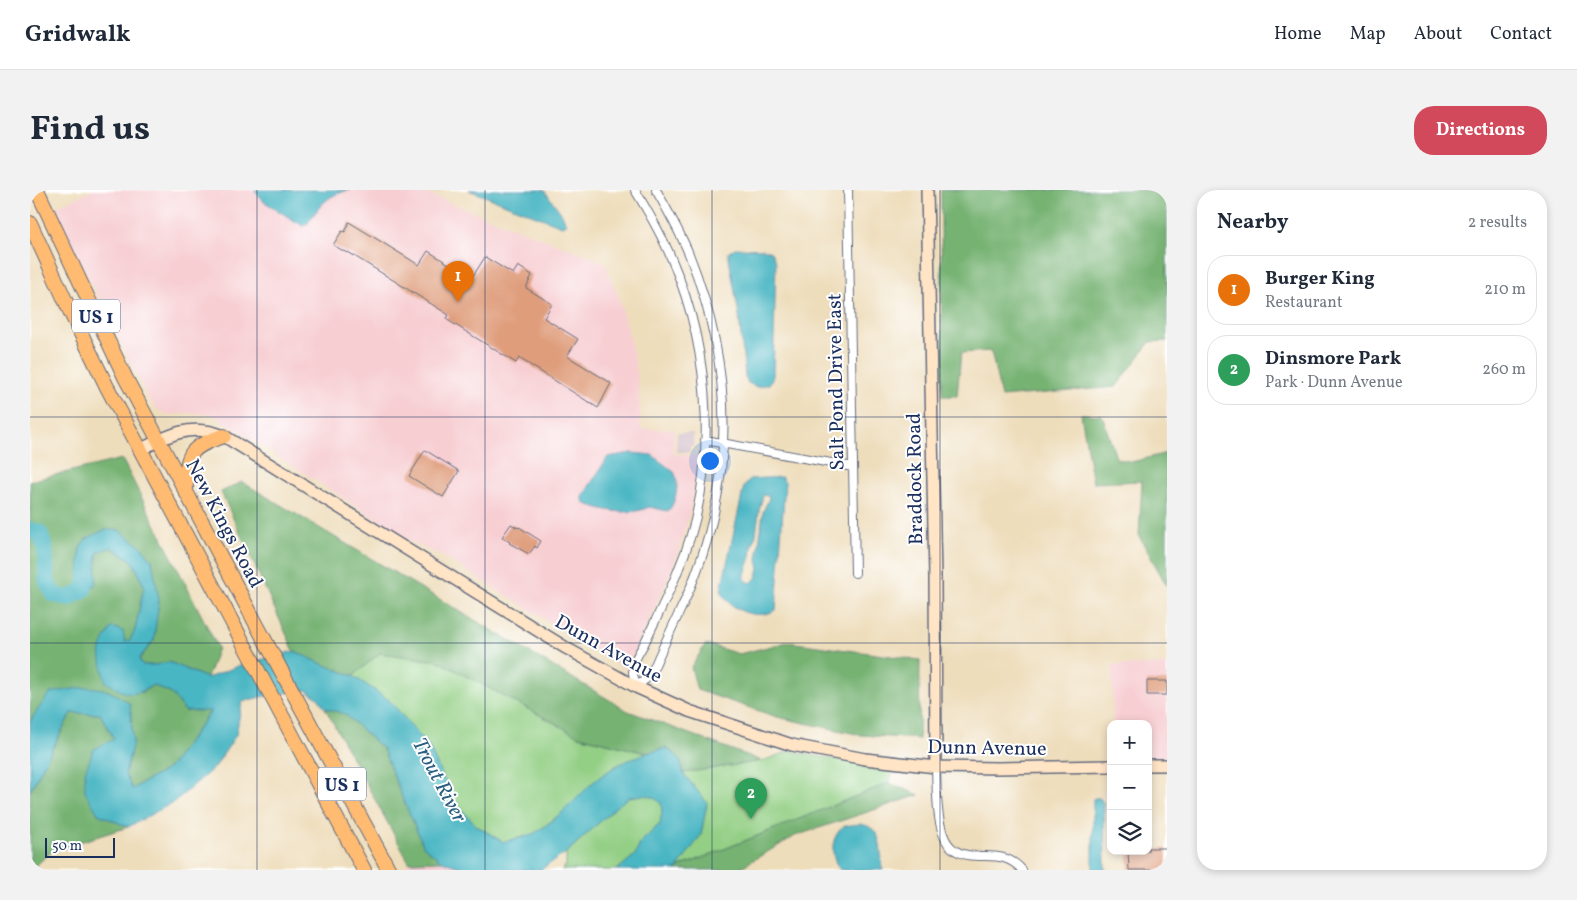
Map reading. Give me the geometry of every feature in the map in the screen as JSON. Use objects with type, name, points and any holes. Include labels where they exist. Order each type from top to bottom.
[{"type":"highway","name":"New Kings Road","points":[[37,190],[112,350],[158,440],[389,870]]},
{"type":"highway","points":[[30,198],[47,211]]},
{"type":"highway","name":"New Kings Road","points":[[30,223],[71,313],[140,450],[364,870]]},
{"type":"highway","points":[[186,493],[186,467],[189,456],[197,447],[224,436]]},
{"type":"main road","name":"Braddock Road","points":[[927,190],[935,567],[936,767]]},
{"type":"main road","name":"Dunn Avenue","points":[[140,450],[176,432],[187,430],[212,431],[224,436],[566,648],[636,687],[689,711],[792,745],[865,759],[936,767],[1107,766]]},
{"type":"main road","points":[[1152,765],[1167,765]]},
{"type":"street","points":[[634,190],[656,224],[673,261],[684,293],[694,328],[700,363],[705,398],[706,440],[700,491],[690,540],[680,568],[633,668],[636,687]]},
{"type":"street","points":[[636,687],[650,675],[692,586],[707,544],[716,509],[724,442],[723,409],[716,342],[704,294],[688,252],[656,190]]},
{"type":"street","name":"Salt Pond Drive East","points":[[848,190],[855,573]]},
{"type":"street","points":[[706,440],[853,467]]},
{"type":"street","points":[[936,767],[936,790],[940,822],[950,847],[970,856],[999,856],[1011,860],[1022,870]]},
{"type":"shaded area","points":[[93,190],[417,190],[604,262],[618,296],[630,338],[638,379],[641,429],[674,429],[673,454],[699,456],[689,516],[672,570],[626,669],[444,557],[414,543],[213,415],[190,413],[168,415],[157,409],[147,396],[54,208]]},
{"type":"shaded area","points":[[677,433],[693,433],[693,446],[690,446],[690,451],[693,452],[676,452]]},
{"type":"shaded area","points":[[1112,665],[1167,665],[1167,758],[1152,758],[1152,720],[1113,720]]},
{"type":"shaded area","points":[[442,861],[467,870],[403,870],[409,862]]},
{"type":"green space","points":[[941,190],[1150,190],[1167,202],[1167,341],[1150,342],[1116,387],[1001,397],[991,351],[961,353],[957,396],[942,396]]},
{"type":"green space","points":[[1081,414],[1102,415],[1116,458],[1132,462],[1167,453],[1167,586],[1139,536],[1142,481],[1093,483]]},
{"type":"green space","points":[[122,459],[218,648],[207,678],[169,662],[142,665],[139,660],[154,640],[152,560],[104,530],[80,573],[79,585],[95,583],[97,552],[111,547],[133,561],[144,586],[135,630],[130,640],[125,642],[112,628],[141,693],[153,685],[172,694],[185,711],[211,710],[169,768],[132,789],[125,774],[133,742],[130,705],[34,715],[30,723],[30,481]]},
{"type":"green space","points":[[242,482],[628,711],[762,761],[683,773],[680,759],[667,748],[646,753],[579,736],[438,661],[380,653],[353,676],[294,651],[221,492]]},
{"type":"green space","points":[[788,642],[920,660],[919,739],[861,735],[777,717],[697,690],[691,667],[706,644],[739,654]]},
{"type":"green space","points":[[380,653],[438,661],[579,736],[646,753],[615,766],[590,785],[570,807],[534,834],[503,842],[477,826],[454,801],[429,747],[389,700],[353,676]]},
{"type":"green space","points":[[325,708],[345,714],[383,749],[424,847],[442,861],[409,862]]},
{"type":"green space","points":[[71,713],[100,714],[114,739],[98,814],[128,827],[54,850],[30,870],[30,791]]},
{"type":"green space","points":[[790,751],[893,770],[889,783],[677,868],[701,835],[707,803],[683,773],[762,761]]},
{"type":"green space","points":[[889,783],[919,795],[795,836],[736,870],[676,870],[677,868]]},
{"type":"green space","points":[[643,795],[653,797],[661,802],[662,812],[660,824],[641,842],[635,855],[617,870],[562,870],[566,865],[566,853],[618,805],[629,797]]},
{"type":"water","points":[[254,190],[350,190],[330,198],[320,206],[307,224],[303,226],[263,201]]},
{"type":"water","points":[[469,190],[544,190],[562,214],[566,224],[562,226]]},
{"type":"water","points":[[735,248],[763,249],[771,252],[776,262],[773,376],[769,384],[757,387],[748,383],[745,376],[739,315],[728,253]]},
{"type":"water","points":[[632,453],[652,455],[674,472],[677,481],[676,492],[673,503],[668,511],[649,507],[642,510],[618,512],[586,504],[583,501],[583,496],[608,457]]},
{"type":"water","points":[[782,477],[785,482],[776,610],[761,614],[744,612],[730,604],[721,590],[744,486],[750,479]],"holes":[[[763,495],[769,498],[763,512],[757,560],[759,569],[756,578],[751,583],[745,580],[745,574],[751,557]]]},
{"type":"water","name":"Trout River","points":[[104,530],[119,530],[142,547],[152,560],[159,600],[154,640],[139,659],[142,665],[169,662],[207,678],[241,665],[294,651],[353,676],[389,700],[429,747],[454,801],[477,826],[503,842],[528,836],[543,827],[564,811],[588,787],[615,767],[635,757],[667,748],[680,759],[683,773],[707,803],[701,835],[676,870],[617,870],[635,855],[641,842],[660,824],[661,803],[653,797],[643,795],[629,797],[618,805],[566,853],[540,870],[467,870],[442,861],[424,847],[383,749],[345,714],[325,708],[318,698],[306,690],[260,697],[242,702],[236,735],[215,767],[174,802],[128,827],[98,814],[85,791],[85,772],[94,749],[114,739],[100,714],[71,713],[30,791],[30,723],[50,693],[83,688],[101,689],[120,697],[130,704],[133,742],[125,774],[132,789],[169,768],[211,711],[185,711],[172,694],[153,685],[139,692],[128,694],[105,681],[101,658],[103,642],[112,627],[123,631],[125,642],[130,640],[135,630],[144,586],[133,561],[111,547],[97,553],[96,583],[87,594],[79,585],[80,548],[86,539]]},
{"type":"water","points":[[1100,798],[1104,804],[1105,870],[1093,870],[1093,799]]},
{"type":"water","points":[[859,824],[867,826],[877,835],[881,848],[883,870],[840,870],[837,865],[834,859],[833,847],[839,830],[844,826]]},
{"type":"building","points":[[349,222],[419,265],[428,251],[457,269],[448,283],[463,292],[485,257],[513,274],[518,266],[532,275],[526,288],[552,304],[544,318],[578,339],[567,356],[611,383],[598,408],[519,358],[516,363],[446,319],[449,315],[348,252],[333,245],[342,231],[345,232]]},
{"type":"building","points":[[425,450],[459,471],[443,497],[409,476]]},
{"type":"building","points":[[511,524],[541,541],[537,548],[535,546],[529,554],[502,537]]},
{"type":"building","points":[[1147,681],[1167,681],[1167,695],[1147,695]]},
{"type":"building","points":[[1152,848],[1167,848],[1167,870],[1129,870],[1128,855],[1152,855]]},
{"type":"waterway","points":[[30,530],[40,533],[45,548],[47,582],[54,595],[69,598],[84,590],[88,569]]},
{"type":"place","name":"Burger King","points":[[458,302]]},
{"type":"place","name":"Dinsmore Park","points":[[751,819]]}]
